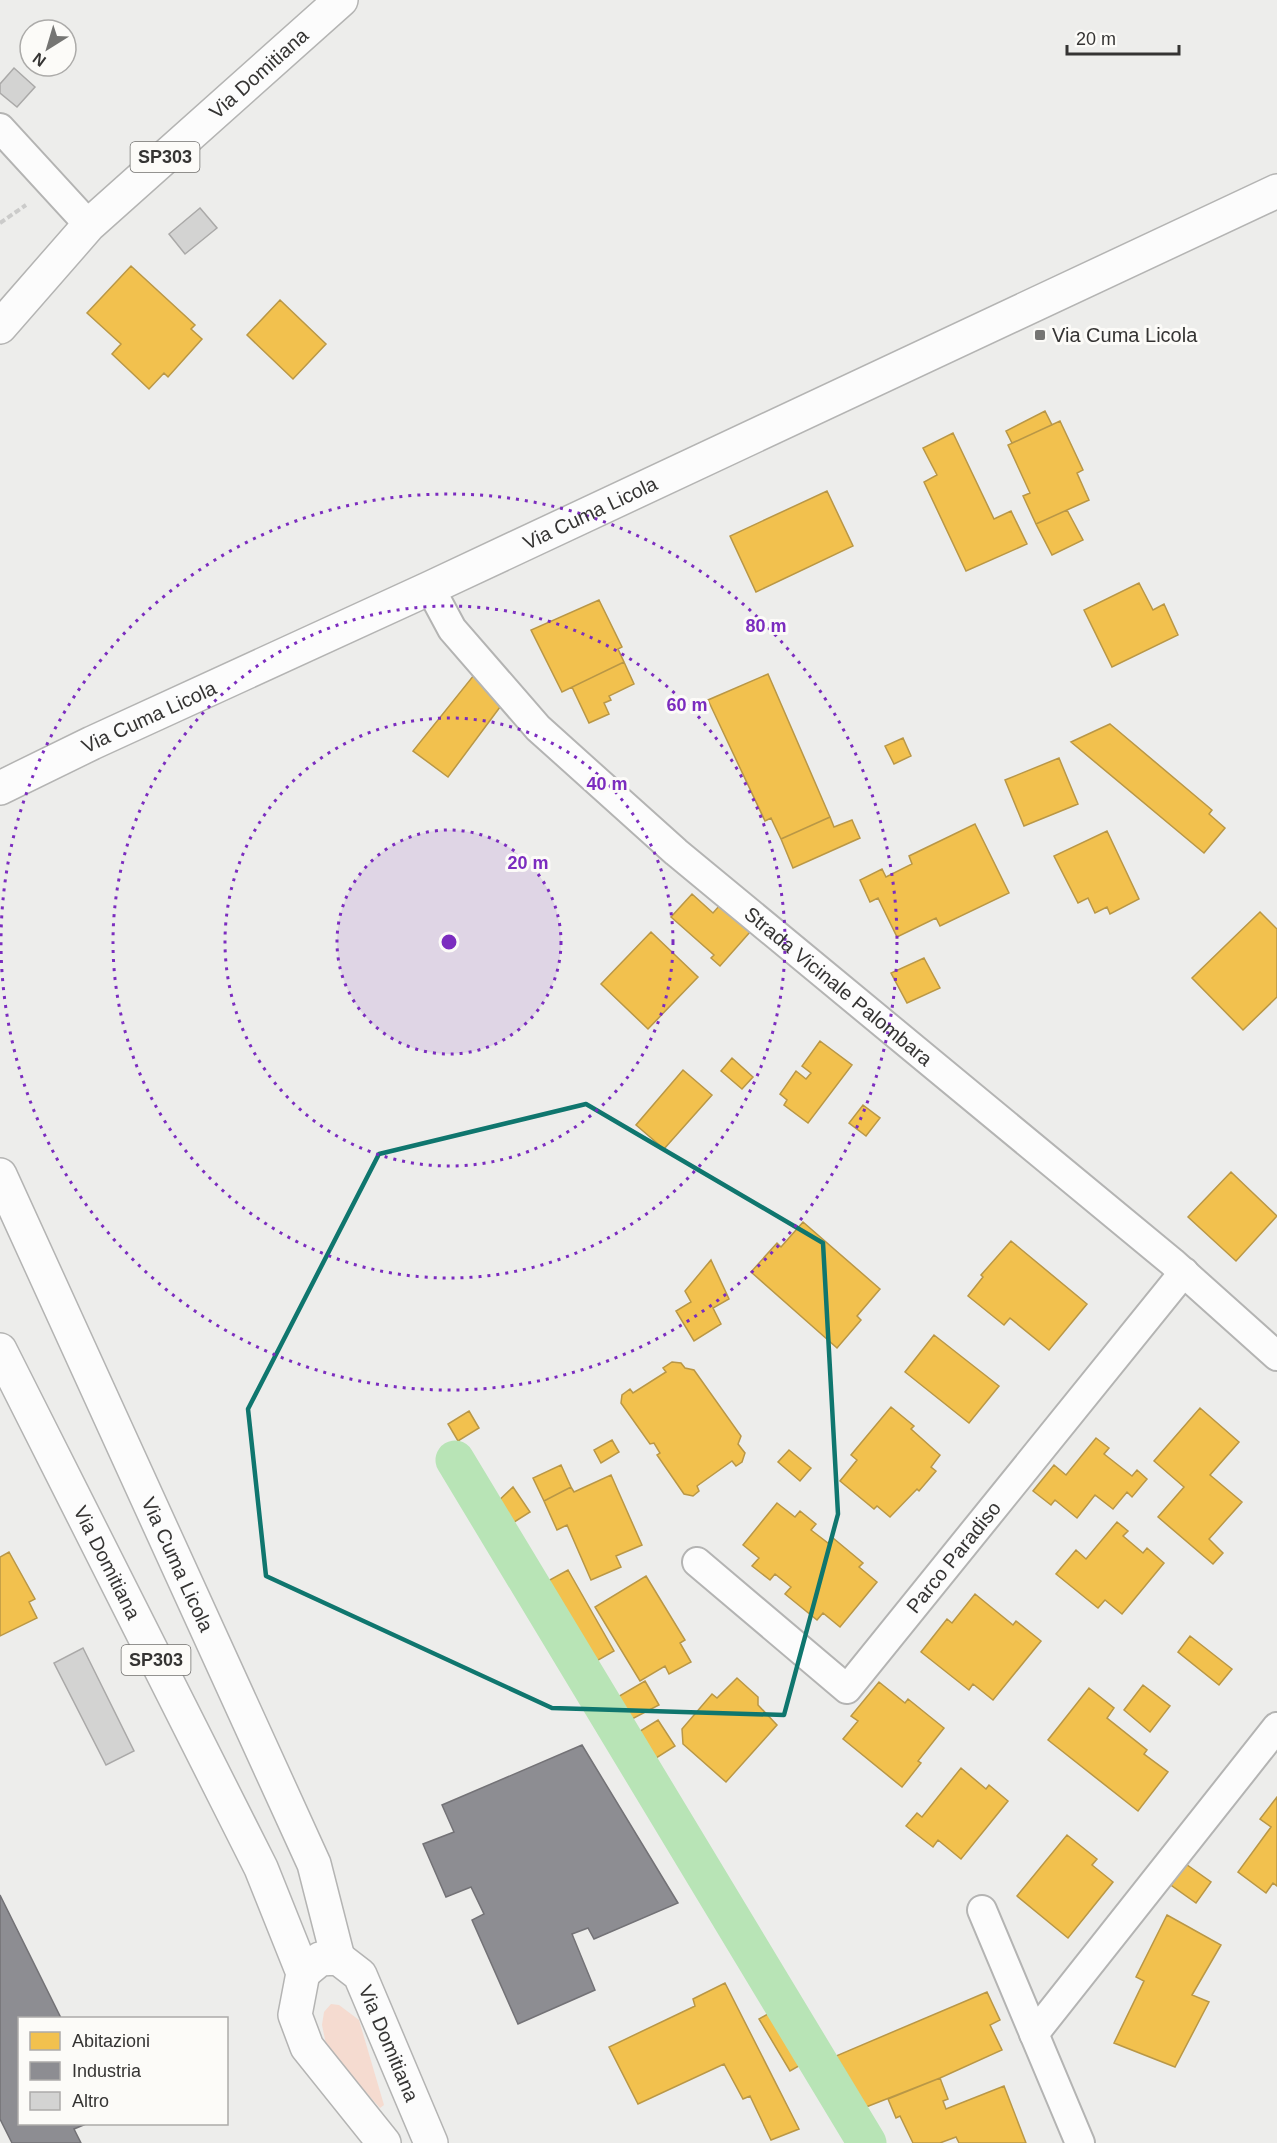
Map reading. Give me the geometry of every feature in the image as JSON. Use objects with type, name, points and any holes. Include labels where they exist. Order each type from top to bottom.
[{"type":"street","name":"Via Domitiana","points":[[0,327],[89,225],[341,0]]},
{"type":"street","points":[[0,128],[89,225]]},
{"type":"street","name":"Via Cuma Licola","points":[[0,788],[1277,191]]},
{"type":"street","name":"Strada Vicinale Palombara","points":[[430,588],[452,629],[547,735],[676,852],[1184,1272],[1277,1356]]},
{"type":"street","name":"Via Cuma Licola","points":[[0,1175],[314,1864],[338,1958]]},
{"type":"street","name":"Parco Paradiso","points":[[697,1562],[847,1689],[1184,1272]]},
{"type":"street","name":"Via Domitiana","points":[[0,1350],[261,1868],[303,1973]]},
{"type":"street","points":[[1034,2034],[1277,1727]]},
{"type":"street","points":[[982,1910],[1080,2143]]},
{"type":"street","name":"Via Domitiana","points":[[338,1958],[360,1975],[431,2143]]},
{"type":"street","points":[[338,1958],[320,1959],[303,1973],[295,2014],[307,2047],[384,2143]]},
{"type":"highlighted area","points":[[586,1104],[823,1243],[838,1514],[784,1715],[552,1708],[266,1576],[248,1409],[379,1154]]},
{"type":"shaded area","points":[[331,2004],[339,2005],[359,2020],[384,2105],[380,2108],[327,2049],[322,2025],[324,2012]]},
{"type":"building: Abitazioni","points":[[131,266],[195,325],[191,329],[202,339],[168,377],[164,373],[149,389],[112,354],[121,344],[87,313]]},
{"type":"building: Abitazioni","points":[[280,300],[326,344],[293,379],[247,335]]},
{"type":"building: Abitazioni","points":[[1045,411],[1052,425],[1012,443],[1006,431]]},
{"type":"building: Abitazioni","points":[[1060,421],[1083,470],[1077,473],[1089,500],[1036,524],[1023,496],[1030,493],[1008,445]]},
{"type":"building: Abitazioni","points":[[953,433],[994,519],[1011,511],[1027,544],[966,571],[924,482],[937,475],[923,448]]},
{"type":"building: Abitazioni","points":[[827,491],[853,546],[756,592],[730,536]]},
{"type":"building: Abitazioni","points":[[1067,510],[1083,540],[1052,555],[1036,524]]},
{"type":"building: Abitazioni","points":[[1139,583],[1153,610],[1164,604],[1178,635],[1112,667],[1084,610]]},
{"type":"building: Abitazioni","points":[[599,600],[622,647],[618,649],[624,662],[562,692],[531,630]]},
{"type":"building: Abitazioni","points":[[624,662],[634,684],[609,696],[611,700],[604,703],[609,714],[589,723],[572,687]]},
{"type":"building: Abitazioni","points":[[768,674],[830,817],[781,839],[771,818],[765,821],[708,700]]},
{"type":"building: Abitazioni","points":[[474,675],[503,703],[448,777],[413,751]]},
{"type":"building: Abitazioni","points":[[1110,724],[1212,810],[1209,814],[1225,828],[1204,853],[1071,742]]},
{"type":"building: Abitazioni","points":[[903,738],[911,756],[894,764],[885,746]]},
{"type":"building: Abitazioni","points":[[1059,758],[1078,804],[1024,826],[1005,780]]},
{"type":"building: Abitazioni","points":[[830,817],[834,827],[852,820],[860,838],[793,868],[781,839]]},
{"type":"building: Abitazioni","points":[[975,824],[1009,893],[940,926],[936,918],[897,937],[878,898],[870,902],[860,880],[882,869],[886,877],[912,864],[909,856]]},
{"type":"building: Abitazioni","points":[[1107,831],[1139,899],[1110,914],[1107,907],[1095,913],[1088,898],[1078,903],[1054,856]]},
{"type":"building: Abitazioni","points":[[692,894],[713,913],[720,905],[750,932],[720,966],[711,958],[714,955],[671,917]]},
{"type":"building: Abitazioni","points":[[1260,912],[1277,929],[1277,997],[1243,1030],[1192,978]]},
{"type":"building: Abitazioni","points":[[651,932],[698,977],[648,1029],[601,984]]},
{"type":"building: Abitazioni","points":[[924,958],[940,988],[907,1003],[891,973]]},
{"type":"building: Abitazioni","points":[[820,1041],[852,1065],[808,1123],[784,1105],[787,1100],[780,1094],[796,1071],[806,1079],[811,1073],[802,1066]]},
{"type":"building: Abitazioni","points":[[732,1058],[753,1077],[742,1089],[721,1071]]},
{"type":"building: Abitazioni","points":[[683,1070],[712,1095],[664,1149],[636,1125]]},
{"type":"building: Abitazioni","points":[[863,1105],[880,1118],[866,1136],[849,1123]]},
{"type":"building: Abitazioni","points":[[1231,1172],[1277,1216],[1236,1261],[1188,1217]]},
{"type":"building: Abitazioni","points":[[803,1222],[880,1289],[857,1316],[861,1320],[837,1348],[751,1272],[777,1243],[781,1247]]},
{"type":"building: Abitazioni","points":[[1011,1241],[1087,1304],[1049,1350],[1010,1318],[1004,1325],[968,1296],[983,1277],[981,1275]]},
{"type":"building: Abitazioni","points":[[711,1260],[729,1299],[713,1308],[721,1324],[694,1341],[676,1311],[691,1302],[685,1291]]},
{"type":"building: Abitazioni","points":[[934,1335],[999,1386],[969,1423],[905,1372]]},
{"type":"building: Abitazioni","points":[[672,1362],[681,1363],[685,1368],[694,1370],[741,1436],[738,1444],[745,1453],[742,1462],[736,1466],[732,1461],[697,1486],[699,1491],[693,1496],[684,1494],[657,1455],[660,1453],[654,1443],[650,1444],[621,1403],[622,1395],[630,1389],[633,1393],[666,1372],[663,1368]]},
{"type":"building: Abitazioni","points":[[891,1407],[914,1426],[911,1429],[940,1455],[931,1467],[936,1471],[919,1491],[917,1489],[890,1517],[877,1506],[874,1509],[840,1481],[857,1460],[851,1455]]},
{"type":"building: Abitazioni","points":[[1200,1408],[1239,1442],[1210,1475],[1242,1502],[1209,1539],[1223,1553],[1213,1564],[1158,1517],[1184,1487],[1154,1461]]},
{"type":"building: Abitazioni","points":[[469,1411],[479,1428],[458,1441],[448,1424]]},
{"type":"building: Abitazioni","points":[[1096,1438],[1109,1448],[1104,1454],[1132,1476],[1137,1470],[1147,1479],[1132,1497],[1127,1492],[1113,1509],[1095,1495],[1077,1518],[1055,1500],[1051,1505],[1033,1491],[1054,1465],[1066,1475]]},
{"type":"building: Abitazioni","points":[[612,1440],[619,1452],[601,1463],[594,1450]]},
{"type":"building: Abitazioni","points":[[789,1450],[811,1468],[800,1481],[778,1462]]},
{"type":"building: Abitazioni","points":[[561,1465],[571,1487],[544,1501],[533,1478]]},
{"type":"building: Abitazioni","points":[[611,1475],[642,1545],[616,1556],[621,1567],[591,1580],[567,1525],[557,1530],[544,1501],[571,1487],[574,1492]]},
{"type":"building: Abitazioni","points":[[513,1487],[530,1512],[508,1526],[494,1505]]},
{"type":"building: Abitazioni","points":[[777,1503],[795,1517],[800,1511],[816,1524],[811,1530],[828,1543],[833,1538],[863,1563],[859,1567],[877,1582],[840,1627],[823,1613],[817,1620],[785,1594],[791,1587],[775,1574],[770,1580],[752,1566],[759,1558],[743,1545]]},
{"type":"building: Abitazioni","points":[[1117,1522],[1128,1531],[1123,1536],[1143,1553],[1147,1548],[1164,1563],[1122,1614],[1105,1600],[1098,1608],[1056,1574],[1076,1550],[1086,1559]]},
{"type":"building: Abitazioni","points":[[9,1552],[35,1599],[29,1602],[37,1618],[0,1636],[0,1557]]},
{"type":"building: Abitazioni","points":[[568,1570],[614,1651],[593,1663],[546,1582]]},
{"type":"building: Abitazioni","points":[[646,1576],[685,1640],[680,1643],[691,1662],[669,1674],[665,1666],[640,1681],[595,1607]]},
{"type":"building: Abitazioni","points":[[975,1594],[1013,1625],[1016,1621],[1041,1641],[993,1700],[973,1684],[969,1690],[921,1652],[947,1619],[952,1623]]},
{"type":"building: Abitazioni","points":[[1190,1636],[1232,1669],[1219,1685],[1178,1652]]},
{"type":"building: Abitazioni","points":[[737,1678],[758,1697],[758,1705],[777,1725],[726,1782],[683,1744],[682,1729],[712,1694],[717,1698]]},
{"type":"building: Abitazioni","points":[[645,1681],[659,1705],[630,1720],[616,1698]]},
{"type":"building: Abitazioni","points":[[879,1682],[905,1703],[908,1699],[944,1728],[918,1761],[921,1763],[902,1787],[843,1739],[858,1721],[851,1716]]},
{"type":"building: Abitazioni","points":[[1143,1685],[1170,1706],[1150,1732],[1124,1710]]},
{"type":"building: Abitazioni","points":[[1089,1688],[1114,1708],[1107,1718],[1147,1750],[1144,1754],[1168,1772],[1138,1811],[1048,1740]]},
{"type":"building: Abitazioni","points":[[658,1720],[675,1746],[653,1760],[637,1733]]},
{"type":"building: Abitazioni","points":[[961,1768],[986,1789],[989,1785],[1008,1801],[961,1859],[938,1840],[933,1847],[906,1826],[917,1813],[922,1817]]},
{"type":"building: Abitazioni","points":[[1277,1797],[1277,1886],[1273,1883],[1266,1893],[1238,1872],[1271,1827],[1260,1819]]},
{"type":"building: Abitazioni","points":[[1067,1835],[1097,1859],[1092,1865],[1113,1882],[1068,1938],[1017,1896]]},
{"type":"building: Abitazioni","points":[[1183,1862],[1211,1882],[1196,1903],[1168,1883]]},
{"type":"building: Abitazioni","points":[[1167,1915],[1221,1945],[1192,1995],[1209,2002],[1175,2067],[1114,2043],[1144,1981],[1136,1977]]},
{"type":"building: Abitazioni","points":[[725,1983],[799,2129],[771,2140],[750,2096],[743,2099],[724,2064],[638,2104],[609,2047],[695,2006],[693,1999]]},
{"type":"building: Abitazioni","points":[[987,1992],[1000,2020],[990,2025],[1002,2050],[940,2078],[866,2107],[836,2056]]},
{"type":"building: Abitazioni","points":[[773,2011],[804,2063],[790,2071],[759,2019]]},
{"type":"building: Abitazioni","points":[[940,2078],[948,2099],[943,2101],[946,2109],[1004,2086],[1026,2143],[959,2143],[956,2137],[940,2143],[913,2143],[900,2116],[896,2118],[888,2099]]},
{"type":"building: Industria","points":[[582,1745],[678,1903],[594,1939],[588,1928],[572,1934],[595,1990],[518,2024],[472,1920],[484,1914],[471,1887],[446,1897],[423,1844],[454,1832],[442,1805]]},
{"type":"building: Industria","points":[[0,1895],[61,2017],[18,2017],[18,2125],[84,2125],[74,2129],[81,2143],[12,2143],[0,2119]]},
{"type":"building: Altro","points":[[14,68],[18,72],[18,78],[25,78],[35,87],[17,107],[0,93],[0,84]]},
{"type":"building: Altro","points":[[200,208],[217,228],[185,254],[169,234]]},
{"type":"building: Altro","points":[[83,1648],[134,1751],[106,1765],[54,1663]]},
{"type":"waterway","points":[[455,1460],[867,2143]]},
{"type":"place","name":"Via Cuma Licola","points":[[1040,335]]}]
